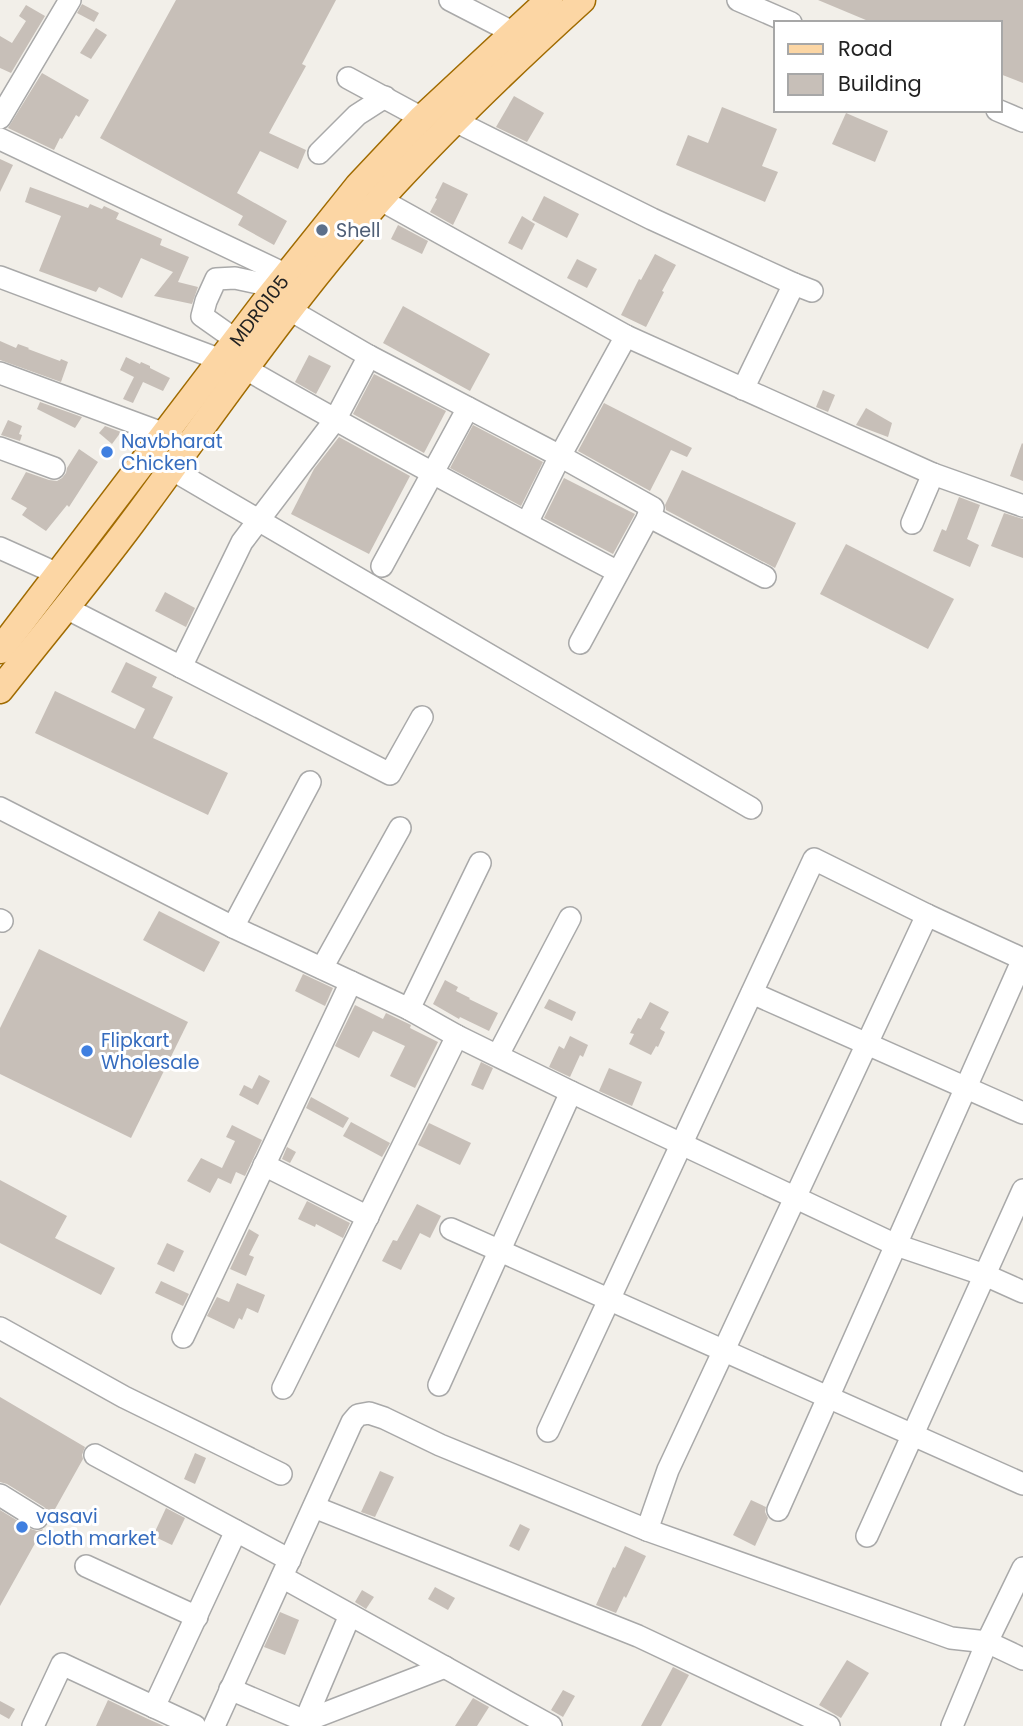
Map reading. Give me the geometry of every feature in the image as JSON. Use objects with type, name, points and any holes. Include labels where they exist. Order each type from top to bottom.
[{"type":"main road","name":"MDR0105","points":[[0,650],[147,458],[174,451],[282,281],[358,186],[422,118],[549,0]]},
{"type":"main road","name":"MDR0105","points":[[235,356],[290,310],[381,200],[455,121],[500,75],[582,0]]},
{"type":"main road","points":[[0,690],[66,608],[174,451]]},
{"type":"street","points":[[450,0],[514,33]]},
{"type":"street","points":[[738,0],[786,21]]},
{"type":"street","points":[[0,118],[6,95],[66,2]]},
{"type":"street","points":[[348,78],[422,118]]},
{"type":"street","points":[[319,153],[357,115],[385,97]]},
{"type":"street","points":[[1002,112],[1023,121]]},
{"type":"street","points":[[455,121],[652,219],[803,287],[743,389]]},
{"type":"street","points":[[0,139],[282,281]]},
{"type":"street","points":[[381,200],[626,336],[933,474],[1023,506]]},
{"type":"street","points":[[0,277],[235,356],[335,420],[618,572]]},
{"type":"street","points":[[235,356],[202,316],[216,279],[282,281]]},
{"type":"street","points":[[290,310],[369,356],[653,508],[580,643]]},
{"type":"street","points":[[527,523],[560,456],[626,336]]},
{"type":"street","points":[[181,667],[242,542],[335,420],[369,356]]},
{"type":"street","points":[[0,373],[174,451],[258,521],[751,808]]},
{"type":"street","points":[[382,566],[468,408]]},
{"type":"street","points":[[0,448],[54,468]]},
{"type":"street","points":[[912,523],[933,474]]},
{"type":"street","points":[[648,516],[765,577]]},
{"type":"street","points":[[0,548],[58,574]]},
{"type":"street","points":[[66,608],[390,774],[422,718]]},
{"type":"street","points":[[233,928],[310,782]]},
{"type":"street","points":[[0,808],[233,928],[409,1009],[457,1036],[571,1092],[896,1245],[985,1275],[1023,1292]]},
{"type":"street","points":[[322,968],[400,828]]},
{"type":"street","points":[[548,1431],[814,859],[1023,959],[778,1510]]},
{"type":"street","points":[[409,1009],[480,863]]},
{"type":"street","points":[[647,1530],[668,1470],[927,915]]},
{"type":"street","points":[[498,1055],[570,918]]},
{"type":"street","points":[[183,1337],[351,982]]},
{"type":"street","points":[[751,993],[1023,1113]]},
{"type":"street","points":[[283,1388],[457,1036]]},
{"type":"street","points":[[439,1385],[571,1092]]},
{"type":"street","points":[[264,1166],[368,1217]]},
{"type":"street","points":[[867,1536],[1023,1190]]},
{"type":"street","points":[[451,1229],[1023,1484]]},
{"type":"street","points":[[0,1328],[124,1397],[281,1474]]},
{"type":"street","points":[[214,1726],[352,1422],[358,1415],[369,1413],[647,1530],[951,1638],[987,1642],[1023,1658]]},
{"type":"street","points":[[95,1455],[236,1531],[350,1615],[551,1726]]},
{"type":"street","points":[[0,1495],[37,1518]]},
{"type":"street","points":[[314,1507],[638,1636],[829,1726]]},
{"type":"street","points":[[154,1707],[236,1531]]},
{"type":"street","points":[[86,1566],[197,1617]]},
{"type":"street","points":[[952,1726],[987,1642],[1023,1568]]},
{"type":"street","points":[[311,1723],[350,1615]]},
{"type":"street","points":[[33,1726],[62,1664],[195,1726]]},
{"type":"street","points":[[230,1689],[311,1723],[445,1668]]},
{"type":"building","points":[[176,0],[336,0],[302,64],[306,66],[269,133],[306,150],[298,169],[260,151],[237,193],[287,221],[274,245],[238,225],[243,216],[100,138]]},
{"type":"building","points":[[818,0],[1023,0],[1023,83],[1002,75],[1002,21],[868,21]]},
{"type":"building","points":[[82,4],[99,13],[94,22],[77,13]]},
{"type":"building","points":[[26,5],[45,16],[11,73],[0,68],[0,36],[12,43],[26,21],[19,16]]},
{"type":"building","points":[[96,28],[107,35],[91,59],[80,53]]},
{"type":"building","points":[[42,73],[89,100],[54,150],[8,128]]},
{"type":"building","points":[[514,96],[544,113],[527,142],[496,127]]},
{"type":"building","points":[[722,107],[777,129],[762,166],[778,172],[765,202],[676,165],[688,135],[708,143]]},
{"type":"building","points":[[846,113],[888,131],[875,162],[832,144]]},
{"type":"building","points":[[0,159],[13,165],[0,192]]},
{"type":"building","points":[[443,182],[468,194],[453,225],[430,212]]},
{"type":"building","points":[[30,187],[88,208],[90,204],[102,209],[104,206],[119,213],[116,219],[162,239],[160,245],[189,257],[178,282],[198,287],[192,304],[154,296],[173,272],[141,258],[122,298],[99,287],[96,292],[39,271],[61,216],[25,202]]},
{"type":"building","points":[[544,196],[579,214],[567,238],[532,220]]},
{"type":"building","points":[[522,216],[535,224],[522,250],[508,243]]},
{"type":"building","points":[[398,225],[428,241],[422,254],[391,239]]},
{"type":"building","points":[[655,254],[676,265],[646,327],[621,315]]},
{"type":"building","points":[[577,259],[597,269],[587,288],[567,278]]},
{"type":"building","points":[[403,306],[490,354],[470,391],[383,343]]},
{"type":"building","points":[[0,341],[16,348],[18,344],[68,362],[61,382],[0,360]]},
{"type":"building","points":[[309,355],[331,366],[316,394],[295,382]]},
{"type":"building","points":[[126,357],[150,366],[170,378],[163,391],[143,382],[133,403],[123,399],[134,377],[120,370]]},
{"type":"building","points":[[374,374],[446,411],[424,453],[353,414]]},
{"type":"building","points":[[823,390],[835,395],[828,412],[816,407]]},
{"type":"building","points":[[40,402],[82,417],[75,428],[37,409]]},
{"type":"building","points":[[604,403],[692,448],[687,457],[671,450],[650,491],[578,451]]},
{"type":"building","points":[[866,408],[892,423],[888,437],[856,425]]},
{"type":"building","points":[[8,420],[22,426],[20,441],[1,435]]},
{"type":"building","points":[[473,425],[543,462],[521,506],[450,468]]},
{"type":"building","points":[[105,426],[121,432],[112,444],[99,433]]},
{"type":"building","points":[[339,437],[410,476],[369,554],[291,514],[314,469]]},
{"type":"building","points":[[1023,444],[1023,481],[1010,476]]},
{"type":"building","points":[[79,449],[98,462],[69,507],[67,505],[46,531],[22,515],[27,508],[11,499],[26,472],[49,480],[57,481],[62,478]]},
{"type":"building","points":[[682,470],[796,523],[775,568],[666,510],[665,505]]},
{"type":"building","points":[[564,478],[635,514],[613,554],[544,518]]},
{"type":"building","points":[[959,497],[980,505],[967,539],[979,545],[970,567],[933,551],[942,529],[946,531]]},
{"type":"building","points":[[1004,513],[1023,519],[1023,558],[991,546]]},
{"type":"building","points":[[846,544],[954,599],[928,649],[820,594]]},
{"type":"building","points":[[165,592],[195,608],[186,627],[155,611]]},
{"type":"building","points":[[126,662],[157,677],[152,687],[173,697],[153,738],[228,773],[208,815],[35,733],[55,691],[135,729],[145,709],[111,692]]},
{"type":"building","points":[[159,911],[220,942],[204,972],[143,940]]},
{"type":"building","name":"Flipkart Wholesale","points":[[39,949],[188,1022],[131,1138],[0,1074],[0,1028]]},
{"type":"building","points":[[303,974],[333,988],[325,1006],[295,991]]},
{"type":"building","points":[[445,980],[458,987],[456,991],[498,1013],[489,1031],[460,1017],[459,1019],[433,1004]]},
{"type":"building","points":[[549,999],[576,1012],[572,1021],[544,1008]]},
{"type":"building","points":[[650,1002],[669,1012],[660,1029],[665,1032],[651,1055],[629,1044],[634,1034],[630,1033]]},
{"type":"building","points":[[355,1005],[383,1019],[386,1013],[438,1042],[415,1088],[390,1076],[405,1046],[373,1031],[359,1058],[335,1046]]},
{"type":"building","points":[[570,1036],[588,1045],[570,1077],[549,1067],[559,1046],[564,1049]]},
{"type":"building","points":[[481,1062],[493,1068],[483,1090],[471,1085]]},
{"type":"building","points":[[609,1068],[642,1082],[632,1106],[599,1091]]},
{"type":"building","points":[[259,1075],[270,1081],[258,1105],[239,1095],[244,1085],[252,1089]]},
{"type":"building","points":[[311,1097],[349,1118],[343,1128],[306,1108]]},
{"type":"building","points":[[351,1122],[390,1143],[382,1157],[343,1136]]},
{"type":"building","points":[[429,1123],[471,1143],[460,1165],[418,1145]]},
{"type":"building","points":[[232,1125],[262,1140],[245,1176],[236,1172],[231,1184],[218,1178],[210,1193],[187,1181],[201,1158],[222,1168],[235,1141],[226,1137]]},
{"type":"building","points":[[287,1147],[296,1152],[290,1163],[282,1159]]},
{"type":"building","points":[[0,1180],[67,1216],[55,1238],[115,1268],[101,1295],[0,1243]]},
{"type":"building","points":[[307,1201],[350,1223],[343,1238],[316,1224],[315,1227],[298,1219]]},
{"type":"building","points":[[417,1204],[441,1216],[430,1238],[420,1233],[401,1270],[382,1261],[393,1240],[397,1241]]},
{"type":"building","points":[[249,1229],[259,1235],[249,1255],[254,1257],[246,1276],[230,1269]]},
{"type":"building","points":[[167,1243],[184,1251],[174,1272],[157,1264]]},
{"type":"building","points":[[161,1281],[189,1294],[183,1306],[155,1293]]},
{"type":"building","points":[[237,1283],[265,1295],[258,1313],[247,1308],[234,1329],[207,1316],[217,1297],[229,1302]]},
{"type":"building","name":"vasavi cloth market","points":[[0,1397],[85,1447],[83,1459],[50,1518],[44,1507],[0,1482]]},
{"type":"building","points":[[195,1453],[206,1458],[195,1484],[184,1479]]},
{"type":"building","points":[[380,1471],[394,1477],[375,1517],[361,1512]]},
{"type":"building","points":[[751,1500],[766,1507],[768,1518],[755,1546],[733,1535]]},
{"type":"building","points":[[166,1508],[185,1518],[172,1545],[153,1536]]},
{"type":"building","points":[[0,1510],[31,1529],[43,1529],[0,1606]]},
{"type":"building","points":[[520,1524],[530,1529],[519,1551],[509,1546]]},
{"type":"building","points":[[625,1546],[646,1556],[616,1613],[596,1605]]},
{"type":"building","points":[[435,1587],[455,1598],[448,1610],[428,1599]]},
{"type":"building","points":[[362,1590],[374,1597],[366,1609],[355,1602]]},
{"type":"building","points":[[280,1612],[299,1620],[285,1655],[264,1647]]},
{"type":"building","points":[[847,1660],[869,1673],[841,1718],[819,1705]]},
{"type":"building","points":[[673,1667],[689,1675],[661,1726],[641,1726]]},
{"type":"building","points":[[563,1690],[575,1696],[563,1717],[551,1710]]},
{"type":"building","points":[[473,1698],[489,1707],[477,1726],[455,1726]]},
{"type":"building","points":[[108,1700],[148,1719],[164,1726],[96,1726]]},
{"type":"building","points":[[0,1701],[15,1709],[9,1719],[0,1714]]},
{"type":"place","name":"Shell","points":[[322,230]]},
{"type":"place","name":"Navbharat Chicken","points":[[107,452]]},
{"type":"place","name":"Flipkart Wholesale","points":[[87,1051]]},
{"type":"place","name":"vasavi cloth market","points":[[22,1527]]}]
